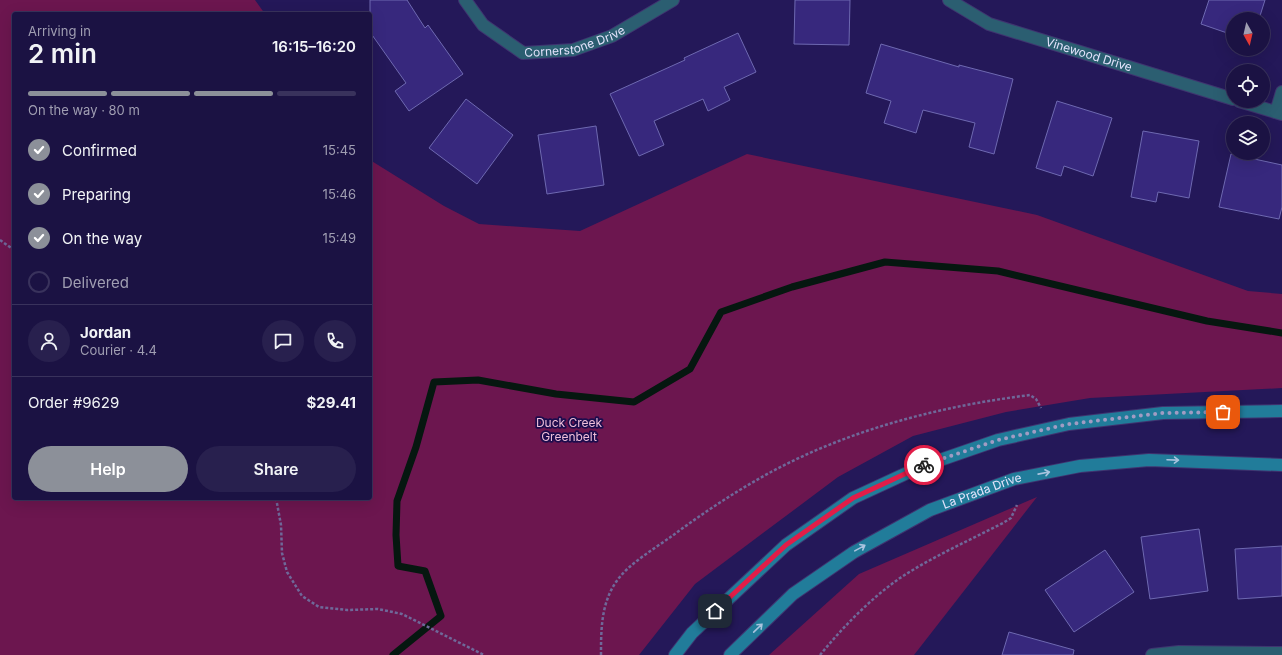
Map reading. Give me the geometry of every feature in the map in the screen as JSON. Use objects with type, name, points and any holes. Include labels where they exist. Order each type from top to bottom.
[{"type":"main road","points":[[675,655],[692,633],[786,545],[853,498],[920,467],[998,440],[1069,424],[1163,413],[1282,411]]},
{"type":"main road","name":"La Prada Drive","points":[[730,655],[793,594],[854,552],[930,510],[1014,479],[1080,466],[1149,460],[1282,464]]},
{"type":"street","name":"Cornerstone Drive","points":[[465,0],[483,25],[523,53],[574,50],[612,36],[673,0]]},
{"type":"street","name":"Vinewood Drive","points":[[949,0],[989,24],[1226,97]]},
{"type":"street","points":[[1262,108],[1279,113],[1282,92]]},
{"type":"street","points":[[1152,655],[1179,652],[1282,653]]},
{"type":"path","points":[[0,240],[12,249]]},
{"type":"path","points":[[601,655],[602,621],[609,594],[617,581],[627,570],[701,515],[771,472],[829,445],[888,424],[943,409],[1030,395],[1036,399],[1040,408]]},
{"type":"path","points":[[276,500],[282,553],[287,572],[302,596],[319,607],[347,610],[378,609],[402,614],[484,655]]},
{"type":"path","points":[[820,655],[846,625],[874,599],[899,579],[924,563],[1011,518],[1017,505]]},
{"type":"green space","name":"Duck Creek Greenbelt","points":[[0,0],[255,0],[264,12],[12,12],[12,500],[372,500],[372,161],[444,206],[479,224],[580,231],[747,154],[1037,215],[1248,291],[1282,294],[1282,388],[1090,398],[1006,412],[913,436],[838,477],[695,584],[639,655],[0,655]]},
{"type":"green space","points":[[1037,497],[914,655],[769,655],[859,574]]},
{"type":"building","points":[[370,0],[407,0],[425,28],[428,25],[463,74],[409,111],[395,91],[406,83],[372,35],[372,12],[370,12]]},
{"type":"building","points":[[795,0],[850,0],[849,45],[794,44]]},
{"type":"building","points":[[1209,0],[1265,0],[1261,12],[1226,12],[1226,33],[1201,24]]},
{"type":"building","points":[[738,33],[756,72],[724,87],[730,100],[708,111],[703,99],[654,121],[664,145],[639,156],[610,94],[685,60],[684,58]]},
{"type":"building","points":[[881,44],[959,67],[959,65],[1013,79],[994,154],[969,147],[975,123],[923,110],[916,133],[884,123],[891,101],[866,93]]},
{"type":"building","points":[[466,99],[513,135],[477,184],[429,148]]},
{"type":"building","points":[[1057,101],[1112,118],[1093,176],[1064,166],[1061,176],[1036,168]]},
{"type":"building","points":[[596,126],[604,185],[547,194],[538,135]]},
{"type":"building","points":[[1143,131],[1199,141],[1189,198],[1158,192],[1156,202],[1131,197]]},
{"type":"building","points":[[1230,160],[1259,160],[1282,165],[1282,207],[1279,219],[1219,207]]},
{"type":"building","points":[[1199,529],[1208,591],[1150,599],[1141,537]]},
{"type":"building","points":[[1282,546],[1282,596],[1238,599],[1235,549]]},
{"type":"building","points":[[1105,550],[1134,592],[1074,632],[1045,590]]},
{"type":"building","points":[[1009,632],[1074,650],[1073,655],[1002,655]]},
{"type":"waterway","points":[[393,655],[441,616],[425,571],[398,566],[396,535],[397,501],[416,447],[434,382],[478,380],[556,394],[634,402],[690,369],[721,312],[792,287],[885,262],[998,271],[1207,321],[1282,333]]},
{"type":"way so far","points":[[924,465],[998,440],[1069,424],[1163,413],[1223,412]]},
{"type":"route","points":[[715,611],[786,545],[853,498],[924,465]]}]
